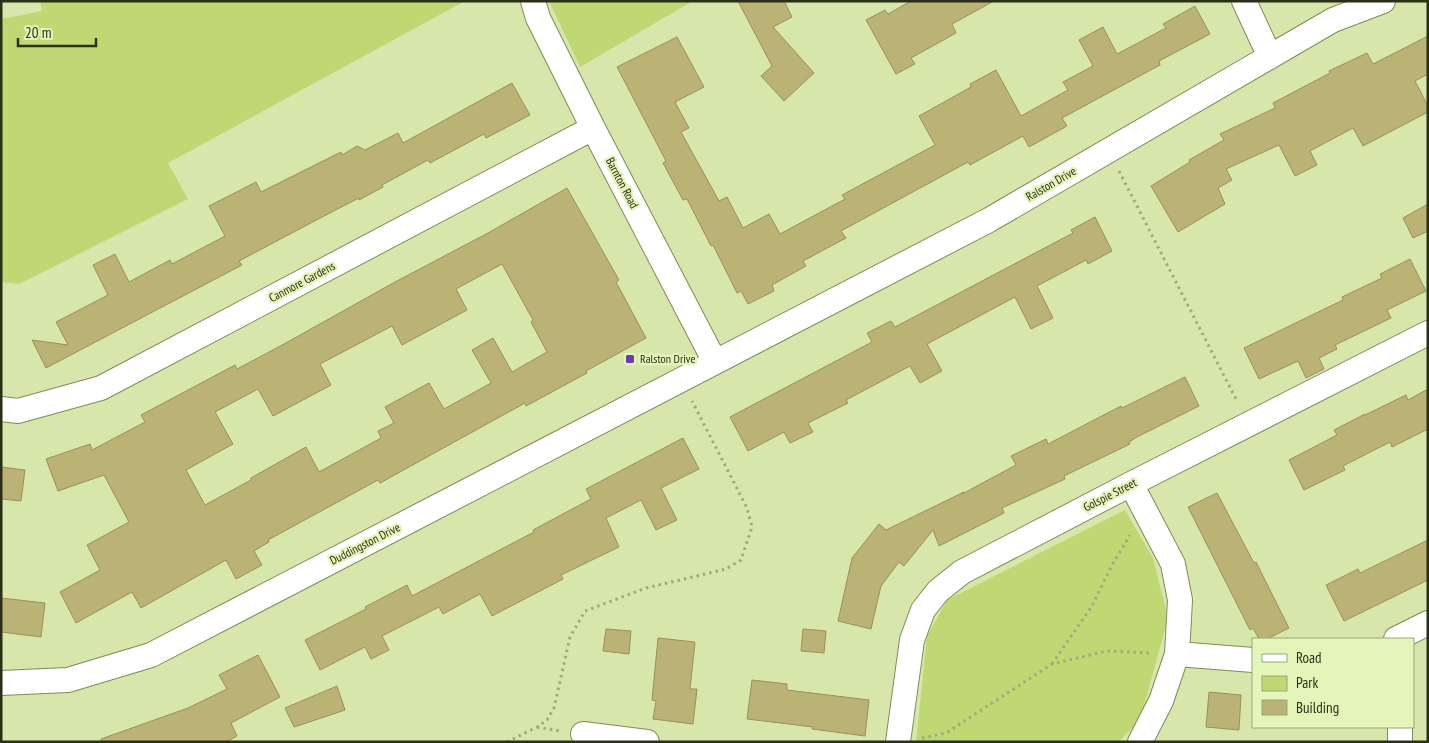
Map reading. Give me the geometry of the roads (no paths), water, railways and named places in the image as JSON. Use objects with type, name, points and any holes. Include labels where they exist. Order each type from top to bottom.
[{"type":"street","name":"Barnton Road","points":[[533,1],[538,18],[593,128],[715,362]]},
{"type":"street","points":[[1244,1],[1270,57]]},
{"type":"street","name":"Ralston Drive","points":[[715,362],[989,220],[1333,20],[1383,1]]},
{"type":"street","name":"Canmore Gardens","points":[[1,409],[18,411],[101,388],[593,128]]},
{"type":"street","name":"Golspie Street","points":[[906,741],[912,640],[923,610],[938,590],[962,572],[1428,333]]},
{"type":"street","name":"Duddingston Drive","points":[[1,683],[68,680],[151,655],[715,362]]},
{"type":"street","points":[[1131,484],[1173,564],[1180,600],[1177,654],[1161,702],[1140,742]]},
{"type":"street","points":[[1398,638],[1428,623]]},
{"type":"street","points":[[1177,654],[1252,660]]},
{"type":"street","points":[[1400,728],[1400,742]]},
{"type":"street","points":[[583,734],[647,742]]},
{"type":"place","name":"Ralston Drive","points":[[630,359]]}]
